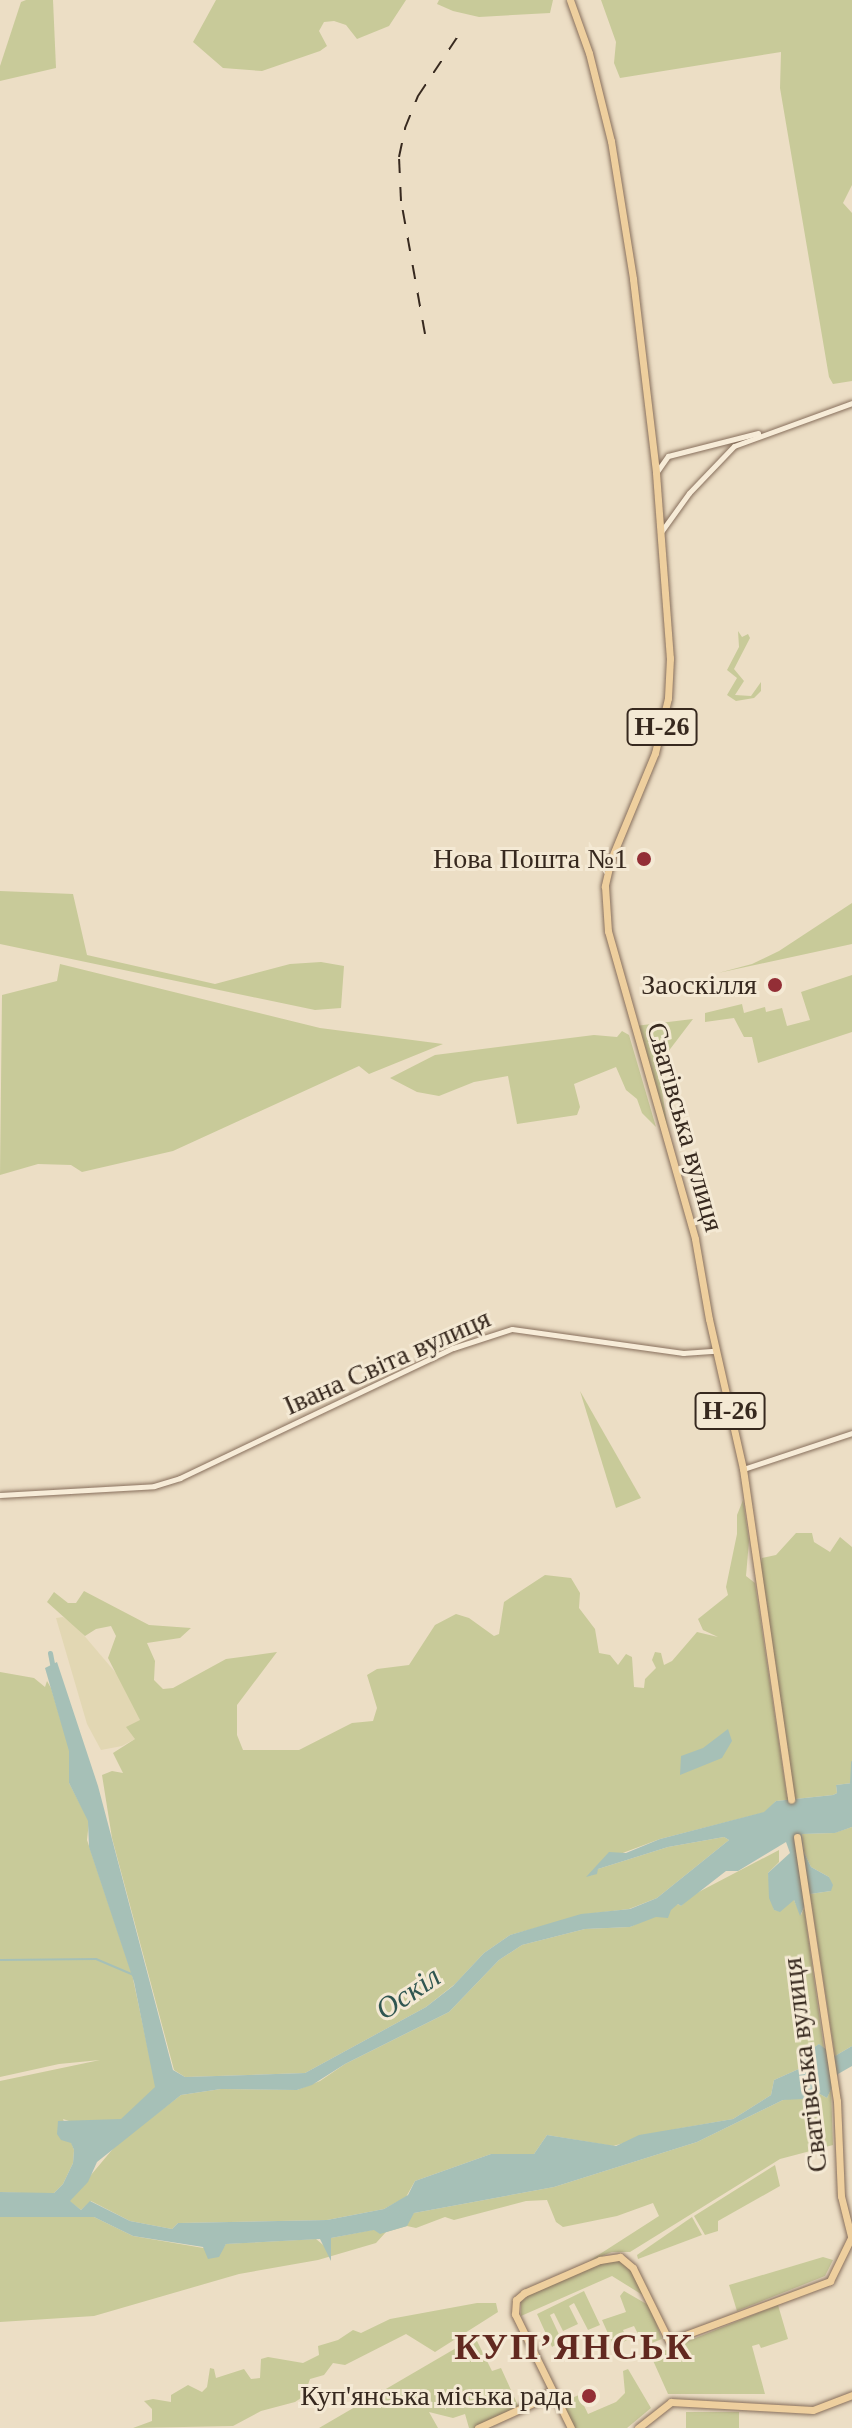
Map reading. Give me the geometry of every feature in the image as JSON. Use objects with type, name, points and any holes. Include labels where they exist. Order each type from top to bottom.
[{"type":"main road","name":"Н-26","points":[[570,0],[589,53],[611,141],[633,279],[656,473]]},
{"type":"main road","name":"Сватівська вулиця","points":[[656,473],[670,658],[668,698],[655,753],[618,840],[605,886],[608,931],[695,1239],[715,1351],[743,1469],[791,1800]]},
{"type":"main road","name":"Сватівська вулиця","points":[[797,1837],[837,2101],[841,2196],[852,2239]]},
{"type":"main road","points":[[571,2428],[550,2391],[515,2314],[516,2300],[524,2293],[600,2260],[620,2257],[633,2268],[669,2341],[830,2281],[852,2239]]},
{"type":"main road","points":[[478,2428],[550,2391]]},
{"type":"main road","points":[[638,2428],[671,2402],[813,2410],[852,2395]]},
{"type":"street","points":[[661,532],[722,456],[734,446],[852,403]]},
{"type":"street","points":[[656,473],[668,456],[775,429]]},
{"type":"street","name":"Івана Світа вулиця","points":[[0,1495],[154,1486],[180,1478],[490,1334],[512,1329],[538,1330],[683,1353],[715,1351]]},
{"type":"street","points":[[743,1469],[852,1433]]},
{"type":"shaded area","points":[[63,1617],[76,1626],[121,1679],[141,1721],[135,1739],[122,1746],[101,1750],[87,1724],[56,1618]]},
{"type":"green space","points":[[53,0],[56,68],[0,81],[0,66],[21,2]]},
{"type":"green space","points":[[216,0],[406,0],[389,26],[357,39],[346,25],[324,22],[319,31],[327,46],[262,71],[223,68],[193,42]]},
{"type":"green space","points":[[439,0],[553,0],[550,13],[479,17],[453,11],[437,4]]},
{"type":"green space","points":[[601,0],[852,0],[852,185],[843,203],[852,213],[852,381],[833,384],[829,377],[780,88],[781,52],[620,78],[614,63],[616,42]]},
{"type":"green space","points":[[738,631],[742,637],[748,634],[750,638],[734,669],[744,681],[735,695],[751,696],[761,682],[761,691],[754,698],[736,701],[727,695],[737,678],[727,670],[739,647]]},
{"type":"green space","points":[[0,891],[73,894],[87,955],[215,984],[290,964],[321,962],[344,966],[341,1008],[315,1010],[0,944]]},
{"type":"green space","points":[[852,903],[852,944],[718,973],[752,964],[779,951]]},
{"type":"green space","points":[[60,964],[320,1028],[443,1044],[369,1074],[359,1066],[173,1151],[82,1172],[71,1165],[38,1164],[0,1175],[2,995],[57,981]]},
{"type":"green space","points":[[852,975],[852,1032],[758,1063],[752,1037],[744,1037],[734,1018],[705,1022],[705,1013],[742,1004],[744,1013],[765,1007],[766,1012],[782,1008],[787,1026],[810,1020],[801,992]]},
{"type":"green space","points":[[693,1019],[658,1065],[669,1136],[635,1026]]},
{"type":"green space","points":[[622,1031],[629,1035],[656,1127],[642,1113],[637,1099],[626,1090],[616,1067],[574,1084],[580,1107],[577,1115],[517,1124],[508,1076],[474,1082],[439,1096],[417,1092],[390,1078],[435,1055],[594,1035],[617,1037]]},
{"type":"green space","points":[[580,1391],[641,1498],[616,1508]]},
{"type":"green space","points":[[743,1500],[749,1541],[746,1576],[755,1583],[787,1797],[793,1797],[760,1567],[762,1558],[776,1555],[796,1533],[812,1533],[814,1542],[830,1552],[840,1537],[852,1547],[852,1783],[836,1785],[837,1793],[833,1795],[776,1801],[766,1812],[660,1839],[604,1860],[591,1876],[598,1869],[668,1847],[724,1837],[729,1840],[657,1898],[629,1909],[587,1914],[510,1935],[484,1953],[455,1984],[426,2007],[305,2073],[185,2077],[174,2070],[112,1838],[102,1775],[112,1771],[123,1773],[113,1753],[135,1739],[126,1727],[140,1720],[108,1658],[116,1636],[111,1626],[96,1629],[85,1636],[47,1602],[54,1592],[68,1603],[76,1603],[84,1591],[149,1625],[191,1628],[180,1638],[147,1643],[155,1661],[154,1680],[163,1689],[173,1688],[226,1659],[277,1652],[237,1705],[237,1735],[243,1750],[299,1750],[352,1723],[373,1721],[377,1708],[367,1675],[377,1669],[409,1665],[435,1625],[456,1614],[469,1618],[494,1636],[499,1634],[504,1602],[545,1575],[571,1578],[580,1593],[579,1608],[595,1629],[599,1653],[610,1655],[618,1665],[626,1654],[632,1657],[634,1687],[644,1688],[645,1679],[656,1668],[652,1660],[655,1652],[661,1653],[664,1665],[672,1661],[697,1632],[718,1637],[703,1630],[698,1619],[728,1595],[726,1587],[737,1534],[737,1515]]},
{"type":"green space","points":[[0,1672],[34,1678],[45,1687],[47,1681],[51,1688],[70,1751],[69,1783],[89,1821],[87,1840],[132,1974],[156,2087],[121,2121],[75,2123],[63,2119],[74,2150],[73,2163],[63,2184],[54,2193],[0,2192],[0,2081],[100,2060],[59,2064],[0,2077]]},
{"type":"green space","points":[[852,1827],[852,2046],[835,2056],[810,1894],[831,1891],[829,1877],[811,1867],[804,1852],[802,1834],[834,1833]]},
{"type":"green space","points":[[779,1850],[779,1862],[768,1873],[774,1910],[780,1911],[793,1898],[801,1915],[804,1908],[824,2049],[819,2044],[805,2054],[801,2068],[774,2080],[771,2095],[733,2119],[676,2129],[613,2146],[547,2135],[534,2154],[491,2154],[415,2181],[406,2197],[384,2209],[327,2220],[178,2223],[172,2229],[130,2221],[91,2201],[81,2210],[69,2201],[117,2144],[181,2095],[221,2089],[297,2090],[320,2081],[345,2064],[449,2012],[499,1960],[522,1945],[585,1929],[630,1927],[678,1904],[681,1906],[691,1896]]},
{"type":"green space","points":[[831,2089],[833,2145],[780,2159],[630,2252],[612,2252],[589,2261],[659,2216],[653,2203],[617,2216],[563,2227],[556,2222],[547,2200],[526,2201],[454,2220],[445,2217],[416,2228],[407,2226],[386,2232],[376,2243],[318,2260],[239,2274],[94,2316],[0,2322],[0,2217],[94,2217],[133,2236],[221,2251],[226,2244],[316,2239],[328,2249],[331,2238],[382,2228],[414,2213],[554,2187],[697,2142],[783,2100],[818,2093],[827,2098]]},
{"type":"green space","points":[[775,2165],[780,2186],[718,2221],[718,2231],[705,2235],[694,2216]]},
{"type":"green space","points":[[692,2217],[702,2235],[638,2259],[637,2255]]},
{"type":"green space","points":[[823,2257],[833,2260],[825,2276],[737,2311],[729,2285]]},
{"type":"green space","points":[[610,2259],[624,2261],[633,2268],[649,2299],[612,2276],[521,2316],[521,2302],[531,2293]]},
{"type":"green space","points":[[584,2291],[600,2325],[588,2330],[574,2303],[569,2306],[578,2324],[563,2331],[554,2313],[550,2315],[562,2341],[552,2347],[537,2314]]},
{"type":"green space","points":[[624,2291],[650,2306],[662,2339],[644,2346],[634,2326],[623,2330],[627,2340],[619,2344],[623,2354],[618,2356],[602,2320],[626,2312],[620,2296]]},
{"type":"green space","points":[[477,2303],[496,2303],[498,2312],[435,2352],[406,2334],[345,2365],[333,2363],[324,2375],[310,2379],[304,2396],[295,2402],[261,2411],[233,2426],[133,2428],[152,2421],[152,2409],[144,2401],[171,2402],[171,2395],[188,2385],[202,2392],[207,2387],[210,2368],[214,2369],[216,2378],[244,2369],[251,2379],[260,2378],[261,2359],[268,2357],[303,2363],[319,2355],[318,2346],[338,2340],[353,2330],[361,2333],[390,2319]]},
{"type":"green space","points":[[778,2305],[788,2339],[761,2348],[759,2344],[752,2346],[765,2394],[668,2394],[651,2356]]},
{"type":"green space","points":[[475,2337],[492,2371],[501,2368],[521,2412],[486,2428],[469,2428],[465,2414],[453,2418],[429,2412],[438,2428],[319,2428]]},
{"type":"green space","points":[[628,2369],[651,2408],[627,2428],[571,2428],[557,2404],[579,2395],[588,2414],[616,2402],[625,2393],[623,2371]]},
{"type":"green space","points":[[686,2412],[739,2412],[739,2428],[686,2428]]},
{"type":"water","points":[[57,1662],[98,1786],[173,2070],[185,2077],[305,2073],[426,2007],[453,1986],[484,1953],[510,1935],[581,1914],[630,1909],[657,1898],[729,1840],[724,1837],[668,1847],[598,1869],[597,1874],[586,1877],[609,1852],[626,1853],[660,1839],[764,1812],[776,1801],[833,1795],[837,1793],[836,1785],[852,1783],[852,1827],[835,1833],[802,1834],[804,1852],[811,1867],[829,1877],[833,1885],[831,1891],[810,1894],[800,1916],[794,1900],[780,1912],[774,1910],[769,1898],[768,1873],[790,1853],[786,1842],[738,1871],[726,1871],[681,1906],[678,1904],[668,1918],[656,1917],[630,1927],[585,1929],[522,1945],[499,1960],[449,2012],[345,2064],[312,2085],[297,2090],[221,2089],[181,2095],[97,2162],[88,2182],[70,2201],[81,2210],[90,2201],[130,2221],[172,2229],[178,2223],[327,2220],[384,2209],[408,2195],[415,2181],[491,2154],[534,2154],[547,2135],[616,2146],[639,2135],[733,2119],[771,2095],[774,2080],[801,2068],[804,2054],[819,2044],[835,2056],[852,2046],[852,2066],[838,2074],[827,2098],[818,2093],[804,2099],[783,2100],[697,2142],[554,2187],[414,2213],[407,2226],[380,2234],[374,2230],[331,2238],[331,2261],[320,2239],[226,2244],[219,2257],[208,2259],[203,2247],[133,2236],[94,2217],[0,2217],[0,2192],[54,2193],[63,2184],[73,2163],[74,2150],[71,2143],[61,2140],[57,2134],[58,2121],[121,2119],[155,2087],[134,1982],[89,1847],[88,1821],[69,1783],[69,1751],[45,1668]]},
{"type":"water","points":[[728,1729],[732,1741],[722,1758],[680,1775],[681,1756],[703,1748]]},
{"type":"waterway","points":[[50,1653],[53,1668]]},
{"type":"waterway","points":[[851,1783],[852,1762]]},
{"type":"waterway","points":[[0,1960],[96,1959],[132,1974]]},
{"type":"railway","points":[[425,334],[401,201],[399,157],[405,128],[418,96],[462,30]]},
{"type":"place","name":"Нова Пошта №1","points":[[644,859]]},
{"type":"place","name":"Заоскiлля","points":[[775,985]]},
{"type":"place","name":"Куп'янська міська рада","points":[[589,2396]]},
{"type":"district","name":"КУП’ЯНСЬК","points":[[574,2348]]},
{"type":"water label","name":"Оскіл","points":[[408,1993]]}]
